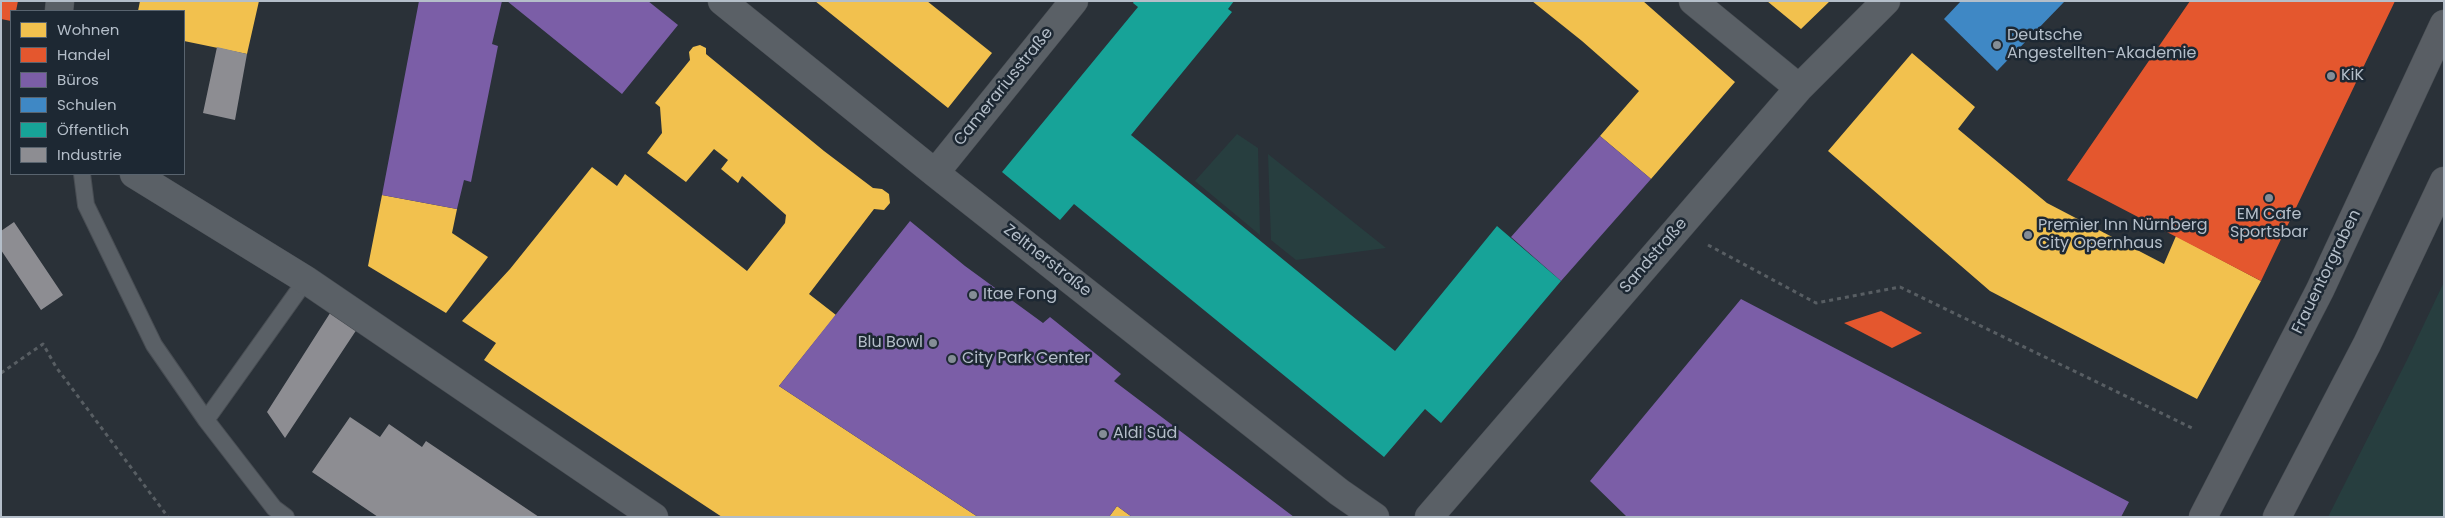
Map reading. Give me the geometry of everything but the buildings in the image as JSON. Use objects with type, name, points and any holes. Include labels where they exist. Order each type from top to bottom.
[{"type":"main road","name":"Frauentorgraben","points":[[2203,517],[2320,290],[2444,24]]},
{"type":"main road","points":[[2277,517],[2367,344],[2444,181]]},
{"type":"street","name":"Zeltnerstraße","points":[[722,1],[935,173],[1339,492],[1375,517]]},
{"type":"street","name":"Camerariusstraße","points":[[935,173],[1074,1]]},
{"type":"street","points":[[1693,1],[1799,88]]},
{"type":"street","name":"Sandstraße","points":[[1429,517],[1799,88],[1886,1]]},
{"type":"street","points":[[136,175],[306,280],[654,517]]},
{"type":"lane","points":[[82,175],[86,205],[154,345],[206,420],[274,508],[286,517]]},
{"type":"lane","points":[[206,420],[306,280]]},
{"type":"path","points":[[1677,229],[1816,303],[1900,287],[2192,428]]},
{"type":"path","points":[[1,373],[43,344],[56,367],[168,517]]},
{"type":"green space","points":[[1237,134],[1258,148],[1260,235],[1195,181]]},
{"type":"green space","points":[[1268,154],[1386,248],[1296,260],[1271,240]]},
{"type":"green space","points":[[2444,282],[2444,517],[2328,517],[2407,360]]},
{"type":"place","name":"Deutsche Angestellten-Akademie","points":[[1997,45]]},
{"type":"place","name":"KiK","points":[[2331,76]]},
{"type":"place","name":"EM Cafe Sportsbar","points":[[2269,198]]},
{"type":"place","name":"Premier Inn Nürnberg City Opernhaus","points":[[2028,235]]},
{"type":"place","name":"Itae Fong","points":[[973,295]]},
{"type":"place","name":"Blu Bowl","points":[[933,343]]},
{"type":"place","name":"City Park Center","points":[[952,359]]},
{"type":"place","name":"Aldi Süd","points":[[1103,434]]}]
